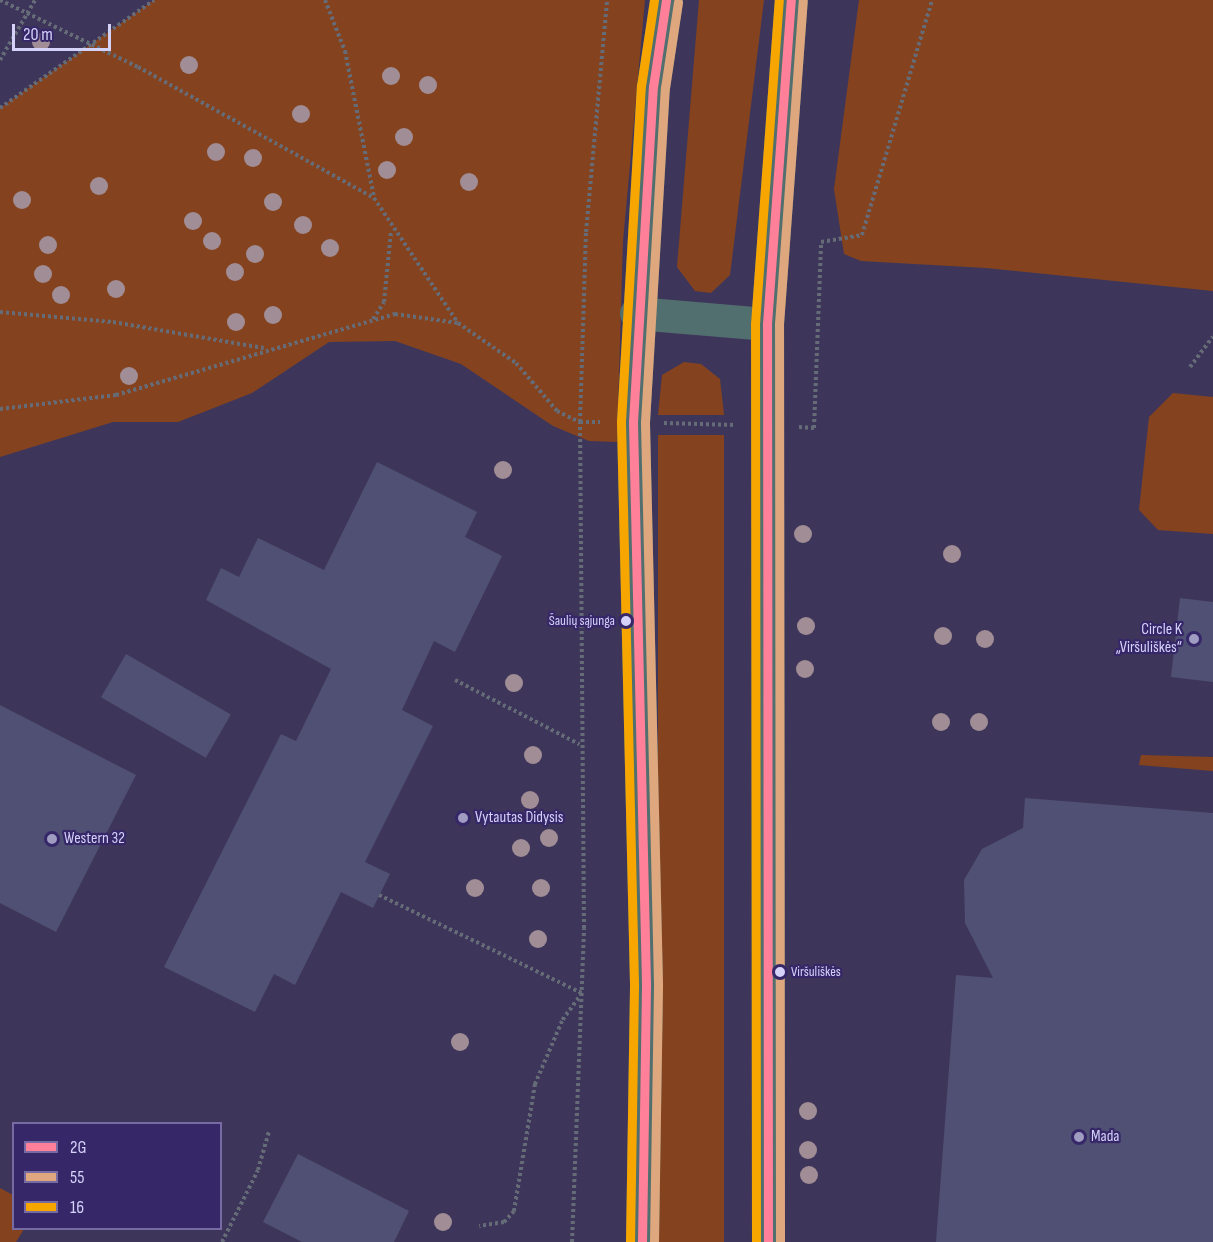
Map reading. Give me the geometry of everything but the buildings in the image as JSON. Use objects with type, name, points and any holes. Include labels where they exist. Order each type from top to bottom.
[{"type":"main road","points":[[642,1242],[646,983],[633,422],[636,313],[653,87],[666,0]]},
{"type":"main road","points":[[768,1242],[767,324],[791,0]]},
{"type":"main road","points":[[636,313],[767,324]]},
{"type":"path","points":[[0,0],[29,11],[94,44],[374,198]]},
{"type":"path","points":[[0,60],[36,0]]},
{"type":"path","points":[[0,108],[154,0]]},
{"type":"path","points":[[325,0],[345,51],[374,198],[391,228],[458,323],[516,363],[557,411],[580,422]]},
{"type":"path","points":[[572,1242],[582,993],[579,744],[580,422],[586,232],[606,0]]},
{"type":"path","points":[[820,242],[862,235],[932,0]]},
{"type":"path","points":[[373,320],[384,302],[391,267],[391,228]]},
{"type":"path","points":[[0,312],[113,322],[265,348]]},
{"type":"path","points":[[0,409],[116,395],[265,348],[396,314],[458,323]]},
{"type":"path","points":[[1190,367],[1213,338]]},
{"type":"path","points":[[455,680],[579,744]]},
{"type":"path","points":[[379,896],[582,993]]},
{"type":"path","points":[[479,1226],[504,1222],[514,1211],[536,1084],[562,1021],[582,993]]},
{"type":"path","points":[[222,1242],[258,1170],[269,1131]]},
{"type":"shaded area","points":[[154,0],[645,0],[623,241],[617,442],[589,441],[553,426],[461,364],[395,341],[329,342],[252,393],[178,422],[113,422],[0,457],[0,108]]},
{"type":"shaded area","points":[[699,0],[764,0],[730,275],[711,293],[695,291],[677,267]]},
{"type":"shaded area","points":[[859,0],[1213,0],[1213,291],[986,268],[861,261],[844,254],[834,189]]},
{"type":"shaded area","points":[[684,362],[701,364],[720,379],[724,415],[658,415],[662,375]]},
{"type":"shaded area","points":[[1173,393],[1213,397],[1213,534],[1158,530],[1139,510],[1149,417]]},
{"type":"shaded area","points":[[658,435],[724,435],[724,1242],[658,1242]]},
{"type":"shaded area","points":[[1141,755],[1213,757],[1213,771],[1139,765]]},
{"type":"shaded area","points":[[0,1188],[12,1194],[12,1230],[23,1230],[16,1242],[0,1242]]},
{"type":"transit line","name":"16","points":[[630,1242],[634,983],[621,421],[641,86],[654,0]]},
{"type":"transit line","name":"2G","points":[[642,1242],[646,983],[633,422],[653,87],[666,0]]},
{"type":"transit line","name":"16","points":[[756,1242],[755,324],[779,0]]},
{"type":"transit line","name":"2G","points":[[768,1242],[767,324],[791,0]]},
{"type":"transit line","name":"55","points":[[780,1242],[779,324],[803,1]]},
{"type":"transit line","name":"55","points":[[654,1242],[658,983],[645,422],[665,88],[678,2]]},
{"type":"place","name":"Šaulių sąjunga","points":[[626,621]]},
{"type":"place","name":"Circle K „Viršuliškės“","points":[[1194,639]]},
{"type":"place","name":"Vytautas Didysis","points":[[463,818]]},
{"type":"place","name":"Western 32","points":[[52,839]]},
{"type":"place","name":"Viršuliškės","points":[[780,972]]},
{"type":"place","name":"Mada","points":[[1079,1137]]}]
